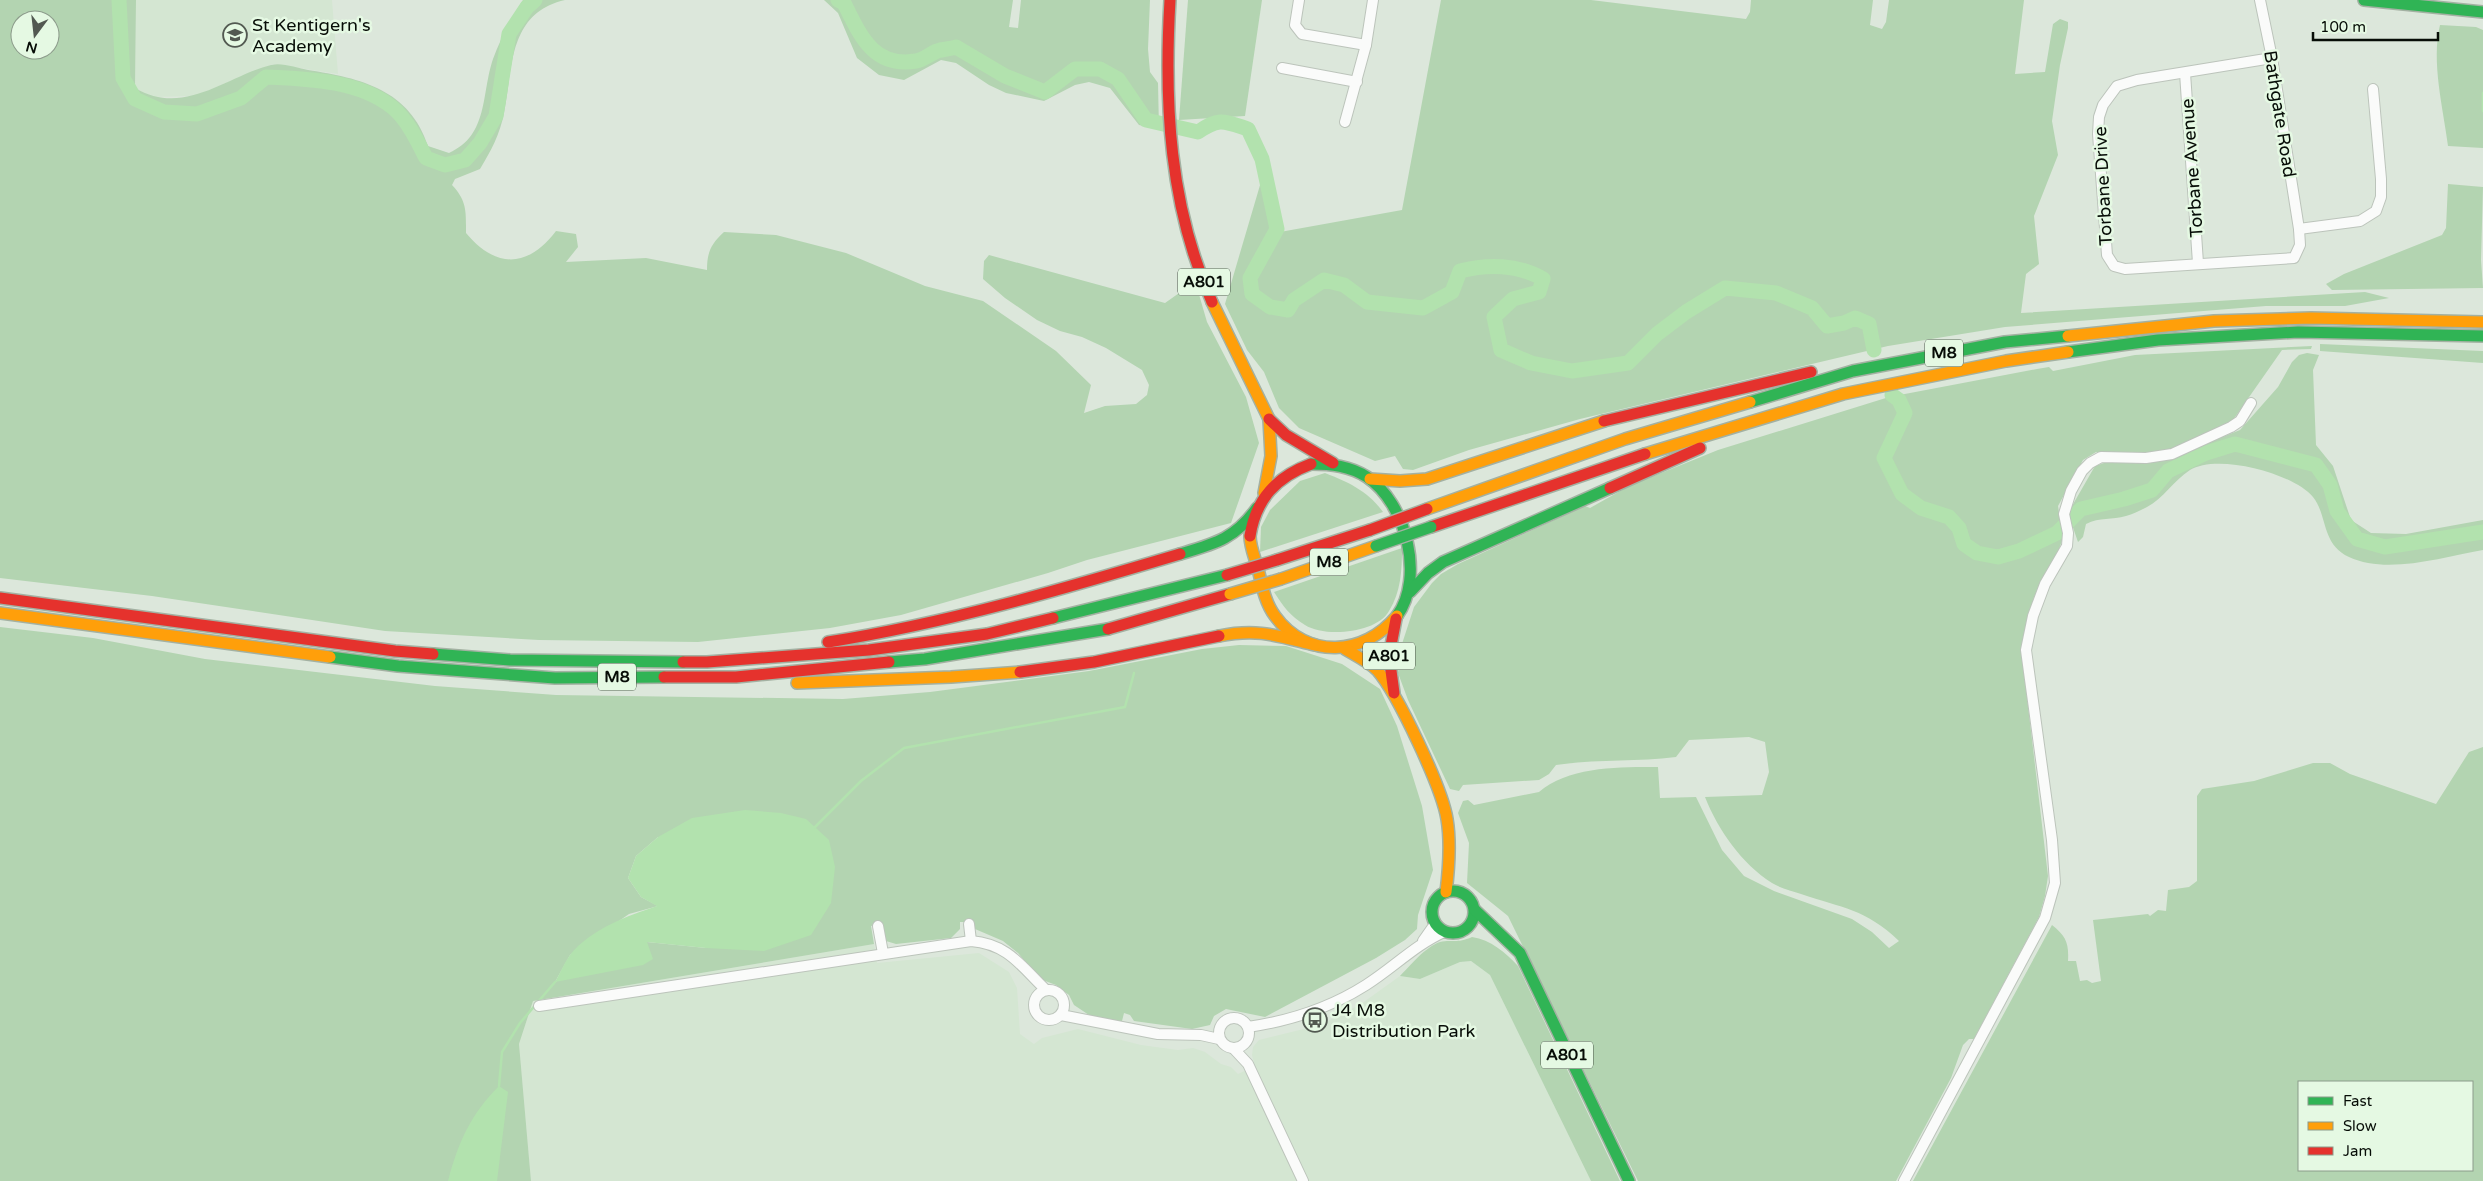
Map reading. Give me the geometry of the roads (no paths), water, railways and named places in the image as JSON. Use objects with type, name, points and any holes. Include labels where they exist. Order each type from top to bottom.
[{"type":"main road","name":"A801","points":[[1170,0],[1166,76],[1170,134],[1180,204],[1203,281],[1269,419],[1273,441],[1272,459],[1250,538],[1264,592],[1275,616],[1295,636],[1315,646],[1345,649],[1373,639],[1396,619]]},
{"type":"main road","points":[[2364,0],[2483,12]]},
{"type":"main road","name":"M8","points":[[1370,478],[1400,481],[1428,479],[1621,415],[1900,351],[2007,332],[2214,321],[2330,318],[2483,322]]},
{"type":"main road","name":"M8","points":[[0,598],[395,651],[510,660],[707,662],[762,660],[942,641],[987,634],[1227,575],[1370,530],[1625,439],[1853,371],[2005,342],[2214,321]]},
{"type":"main road","name":"M8","points":[[398,666],[554,678],[736,677],[925,659],[1094,633],[1281,579],[1630,458],[1843,394],[2006,361],[2158,340],[2298,332],[2483,336]]},
{"type":"main road","name":"M8","points":[[1410,592],[1428,573],[1443,562],[1693,451],[1945,373]]},
{"type":"main road","name":"A801","points":[[1269,419],[1286,435],[1335,464],[1352,469],[1370,478],[1386,496],[1401,525],[1410,557],[1410,592],[1396,619],[1389,656],[1394,694]]},
{"type":"main road","name":"A801","points":[[1260,503],[1275,482],[1292,470],[1310,464],[1335,464]]},
{"type":"main road","name":"M8","points":[[610,662],[714,656],[783,648],[937,623],[1057,591],[1213,544],[1232,536],[1247,524],[1260,503]]},
{"type":"main road","name":"M8","points":[[0,613],[398,666],[565,684],[731,685],[914,678],[1034,670],[1118,659],[1242,631],[1261,632],[1315,646]]},
{"type":"main road","name":"A801","points":[[1345,649],[1376,669],[1394,694],[1446,810],[1449,872],[1446,892],[1439,896],[1432,909],[1440,928]]},
{"type":"main road","name":"A801","points":[[1449,872],[1459,891],[1470,898],[1475,910],[1520,953],[1629,1181]]},
{"type":"main road","points":[[1446,892],[1459,891]]},
{"type":"main road","points":[[1440,928],[1458,933],[1470,925],[1475,910]]},
{"type":"main road","name":"A801","points":[[1470,925],[1500,934]]},
{"type":"street","points":[[1299,0],[1295,25],[1302,34],[1366,45]]},
{"type":"street","points":[[1345,122],[1366,45],[1373,0]]},
{"type":"street","name":"Bathgate Road","points":[[2260,0],[2272,58],[2299,229]]},
{"type":"street","name":"Torbane Drive","points":[[2272,58],[2137,80],[2117,86],[2103,105],[2099,117],[2098,134],[2107,255],[2114,266],[2125,269],[2294,258],[2300,245],[2299,229]]},
{"type":"street","points":[[1282,68],[1357,82]]},
{"type":"street","name":"Torbane Avenue","points":[[2185,73],[2198,263]]},
{"type":"street","points":[[2299,229],[2360,222],[2376,211],[2381,196],[2381,179],[2372,89]]},
{"type":"street","points":[[1904,1181],[2045,918],[2052,899],[2055,883],[2052,840],[2026,650],[2033,616],[2044,584],[2067,546],[2068,533],[2064,514],[2071,491],[2082,471],[2090,463],[2101,457],[2146,458],[2172,454],[2232,426],[2240,420],[2251,403]]},
{"type":"street","points":[[969,924],[972,941]]},
{"type":"street","points":[[878,926],[883,953]]},
{"type":"street","points":[[1248,1064],[1248,1035],[1241,1019],[1230,1018],[1221,1024],[1219,1034],[1228,1048],[1234,1048],[1248,1035],[1330,1004],[1364,986],[1440,928]]},
{"type":"street","points":[[539,1006],[972,941],[989,942],[1004,950],[1046,990],[1059,993],[1063,1011]]},
{"type":"street","points":[[1030,975],[1035,997],[1034,1008],[1039,1017],[1052,1020],[1063,1011]]},
{"type":"street","points":[[1035,997],[1046,990]]},
{"type":"street","points":[[1063,1011],[1110,1026],[1158,1034],[1219,1034]]},
{"type":"street","points":[[1234,1048],[1248,1064],[1303,1181]]},
{"type":"waterway","points":[[119,0],[123,78],[135,99],[164,112],[197,114],[241,98],[266,77],[315,80],[348,86],[379,98],[392,107],[407,124],[426,158],[445,165],[465,160],[480,143],[496,116],[509,34],[527,7],[535,0]]},
{"type":"waterway","points":[[838,0],[844,3],[856,27],[870,47],[889,59],[901,62],[916,61],[937,51],[956,47],[1005,76],[1045,92],[1075,69],[1100,69],[1118,79],[1146,120],[1198,132],[1217,122],[1227,122],[1248,129],[1262,159],[1277,229],[1250,278],[1252,294],[1270,307],[1288,310],[1294,300],[1324,280],[1344,285],[1367,302],[1423,308],[1452,292],[1460,271],[1492,266],[1523,270],[1543,279],[1539,292],[1513,299],[1494,317],[1501,350],[1531,363],[1572,371],[1628,363],[1657,334],[1686,312],[1725,288],[1776,293],[1812,308],[1827,326],[1844,323],[1855,318],[1869,324],[1874,350]]},
{"type":"waterway","points":[[2483,93],[2483,111]]},
{"type":"waterway","points":[[1892,395],[1899,400],[1905,413],[1884,458],[1902,494],[1921,508],[1949,517],[1959,528],[1964,544],[1977,553],[1998,557],[2019,551],[2057,533],[2081,509],[2152,490],[2168,471],[2206,453],[2235,444],[2316,465],[2330,485],[2337,511],[2357,539],[2385,547],[2483,532]]},
{"type":"waterway","points":[[815,827],[861,781],[904,748],[1125,707],[1134,673]]},
{"type":"waterway","points":[[499,1086],[502,1052],[520,1023],[555,982]]},
{"type":"place","name":"St Kentigern's Academy","points":[[235,35]]},
{"type":"place","name":"J4 M8 Distribution Park","points":[[1315,1020]]}]
